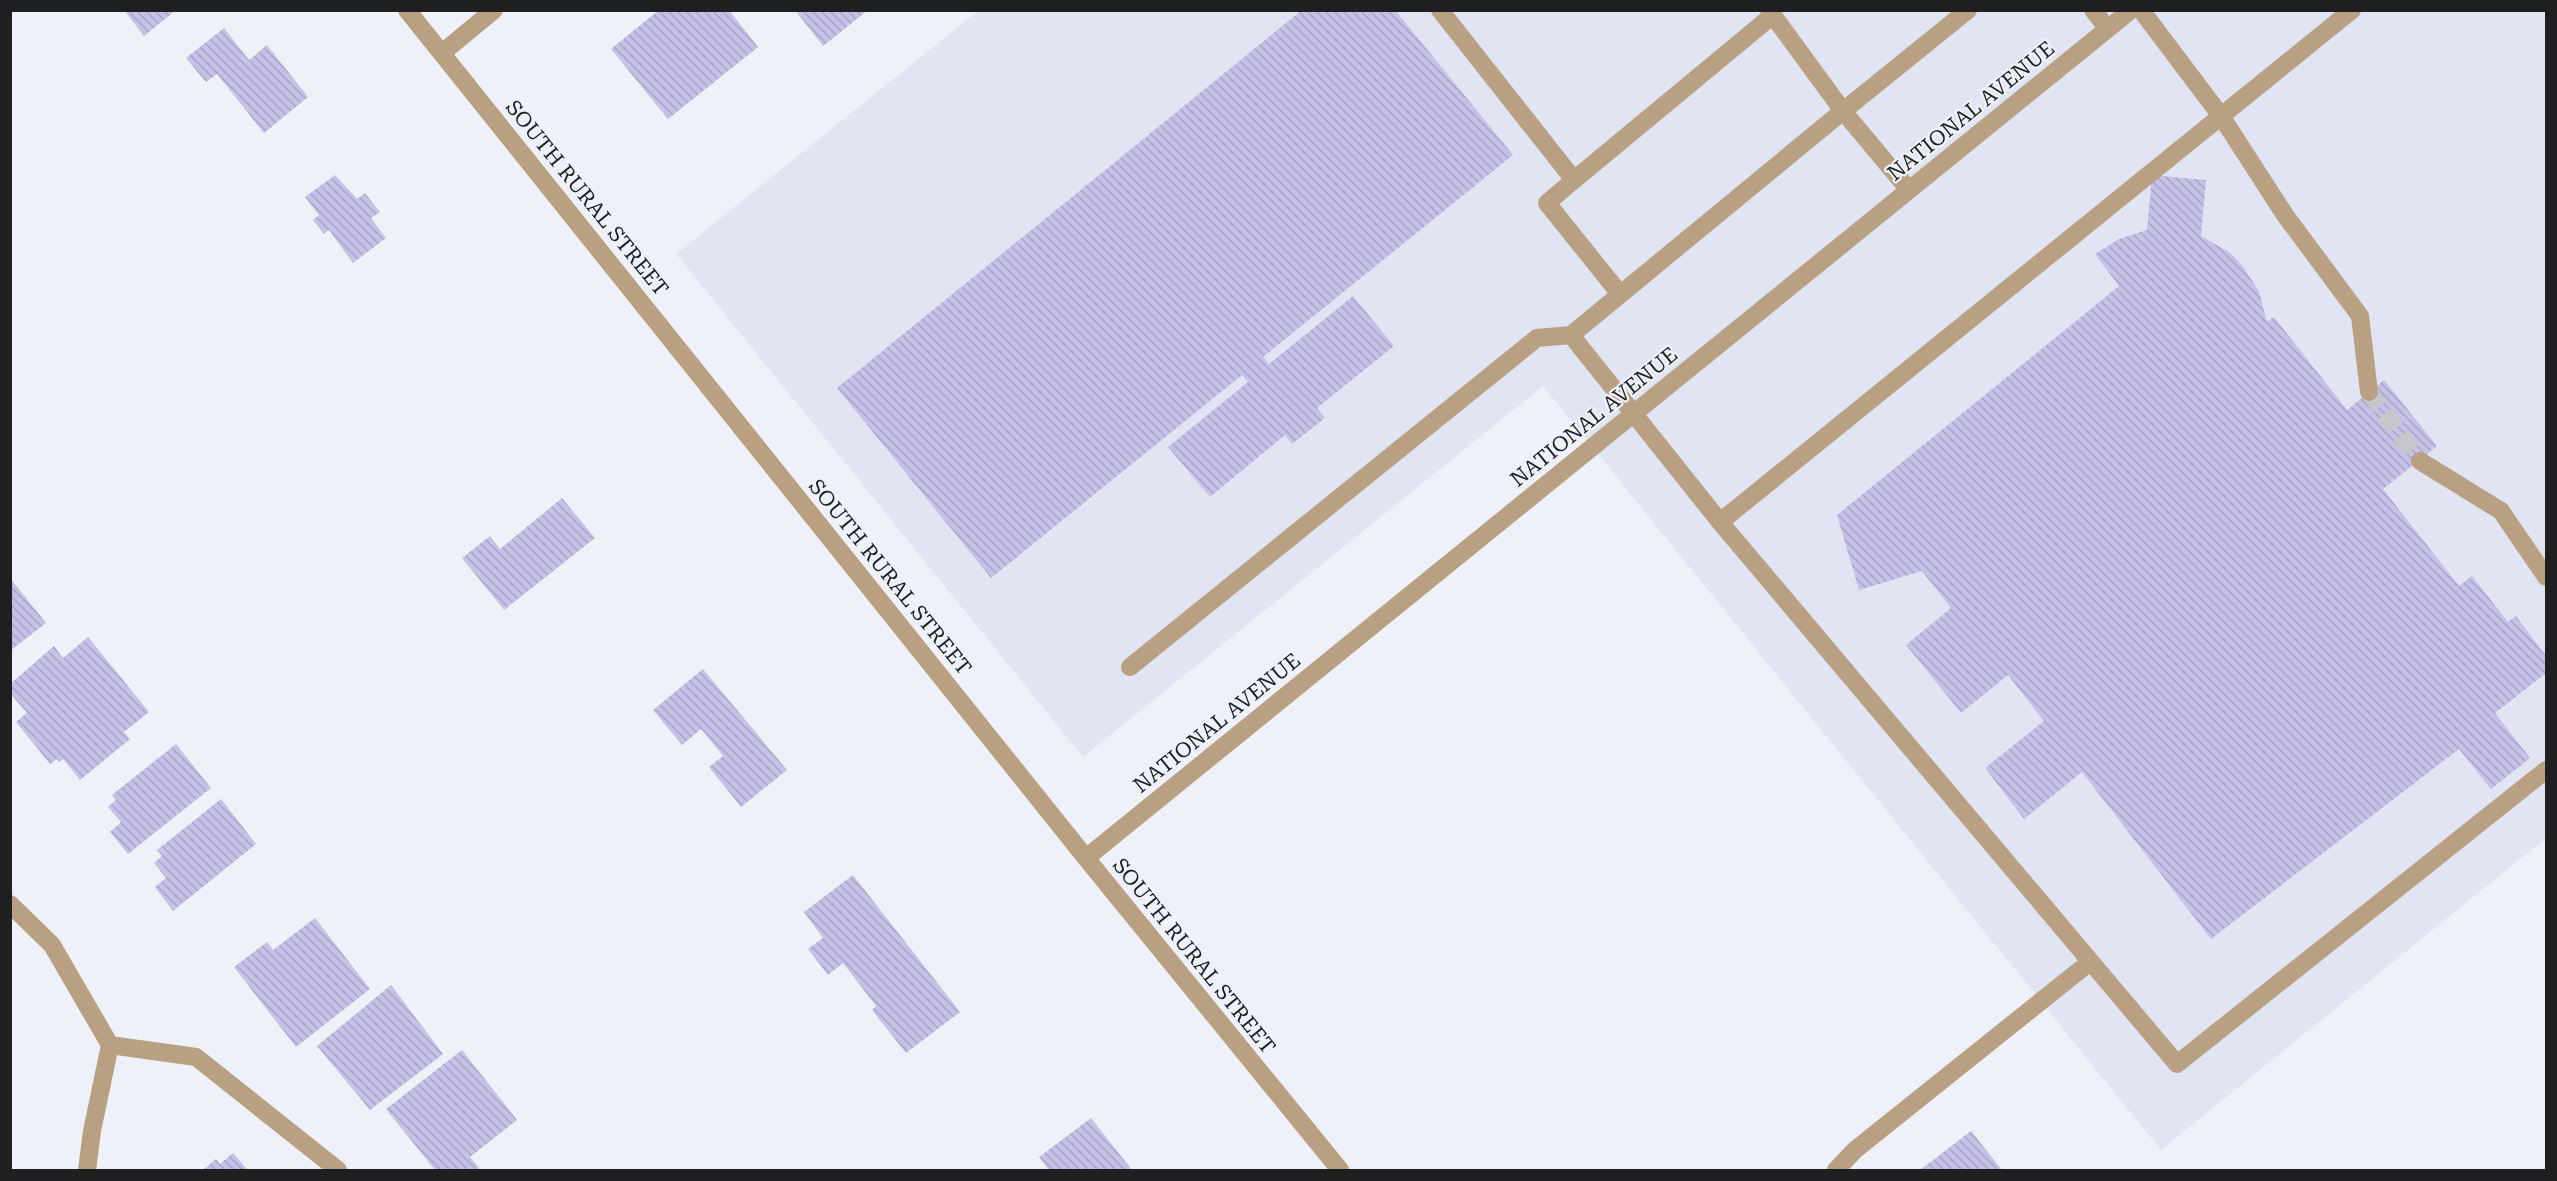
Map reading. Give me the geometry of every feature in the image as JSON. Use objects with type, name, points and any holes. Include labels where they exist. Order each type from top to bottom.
[{"type":"street","name":"SOUTH RURAL STREET","points":[[407,10],[1086,858],[1340,1170]]},
{"type":"street","points":[[442,53],[494,10]]},
{"type":"street","points":[[1440,10],[1574,180]]},
{"type":"street","points":[[1130,668],[1537,338],[1571,334],[1968,10]]},
{"type":"street","points":[[2093,10],[2108,29]]},
{"type":"street","name":"NATIONAL AVENUE","points":[[1086,858],[2130,10]]},
{"type":"street","points":[[2140,10],[2221,116],[2285,215],[2360,316],[2368,393]]},
{"type":"street","points":[[1720,522],[2352,10]]},
{"type":"street","points":[[1620,294],[1547,203],[1771,13],[1843,111],[1910,190]]},
{"type":"street","points":[[1571,334],[1720,522],[2177,1064],[2547,770]]},
{"type":"street","points":[[2420,461],[2501,511],[2547,577]]},
{"type":"street","points":[[10,904],[52,945],[110,1045],[92,1131],[87,1170]]},
{"type":"street","points":[[1836,1170],[1855,1150],[2090,962]]},
{"type":"street","points":[[110,1045],[196,1057],[338,1170]]},
{"type":"shaded area","points":[[978,11],[2546,11],[2546,838],[2161,1150],[1543,386],[1083,757],[676,254]]},
{"type":"building","points":[[124,10],[176,10],[144,36]]},
{"type":"building","points":[[659,10],[729,10],[758,47],[668,119],[611,49]]},
{"type":"building","points":[[795,10],[868,10],[823,46]]},
{"type":"building","points":[[1302,10],[1395,10],[1513,155],[1263,357],[1269,364],[1353,296],[1394,346],[1317,408],[1325,418],[1292,444],[1285,435],[1210,497],[1168,447],[1248,382],[1242,375],[991,578],[837,388]]},
{"type":"building","points":[[224,28],[249,60],[267,45],[308,97],[264,133],[217,74],[206,82],[186,58]]},
{"type":"building","points":[[335,175],[357,199],[365,193],[380,212],[371,218],[386,238],[353,263],[329,230],[324,234],[313,220],[319,215],[305,197]]},
{"type":"building","points":[[2152,175],[2206,180],[2201,236],[2229,252],[2241,264],[2259,291],[2267,322],[2274,317],[2347,410],[2384,380],[2437,446],[2383,489],[2459,586],[2472,576],[2508,622],[2516,616],[2546,656],[2546,673],[2495,713],[2530,758],[2491,789],[2459,749],[2211,939],[2082,772],[2024,819],[1985,768],[2044,721],[2008,675],[1961,713],[1906,645],[1951,608],[1922,571],[1859,590],[1837,515],[2119,286],[2095,254],[2119,239],[2147,230]]},
{"type":"building","points":[[562,498],[595,538],[504,610],[462,558],[490,536],[500,549]]},
{"type":"building","points":[[10,578],[46,623],[10,651]]},
{"type":"building","points":[[88,637],[149,712],[124,732],[130,739],[80,780],[63,759],[59,762],[57,759],[50,764],[16,722],[27,713],[10,693],[10,684],[54,646],[63,658]]},
{"type":"building","points":[[703,669],[787,770],[741,807],[709,767],[723,756],[701,729],[682,745],[653,710]]},
{"type":"building","points":[[176,744],[211,788],[128,854],[110,832],[121,822],[108,807],[116,800],[112,795]]},
{"type":"building","points":[[221,799],[256,844],[173,911],[155,887],[166,878],[154,863],[162,856],[157,850]]},
{"type":"building","points":[[853,875],[960,1012],[906,1053],[872,1010],[876,1006],[843,963],[828,975],[808,949],[823,938],[804,912]]},
{"type":"building","points":[[315,918],[370,989],[296,1047],[234,967],[267,942],[273,950]]},
{"type":"building","points":[[391,985],[443,1054],[370,1110],[317,1046]]},
{"type":"building","points":[[462,1050],[517,1120],[470,1157],[479,1168],[476,1170],[435,1170],[386,1109]]},
{"type":"building","points":[[1091,1118],[1132,1170],[1049,1170],[1039,1157]]},
{"type":"building","points":[[1971,1131],[2002,1170],[1920,1170]]},
{"type":"building","points":[[233,1153],[248,1170],[203,1170],[216,1159],[220,1164]]},
{"type":"tunnel","points":[[2369,392],[2420,461]]}]
